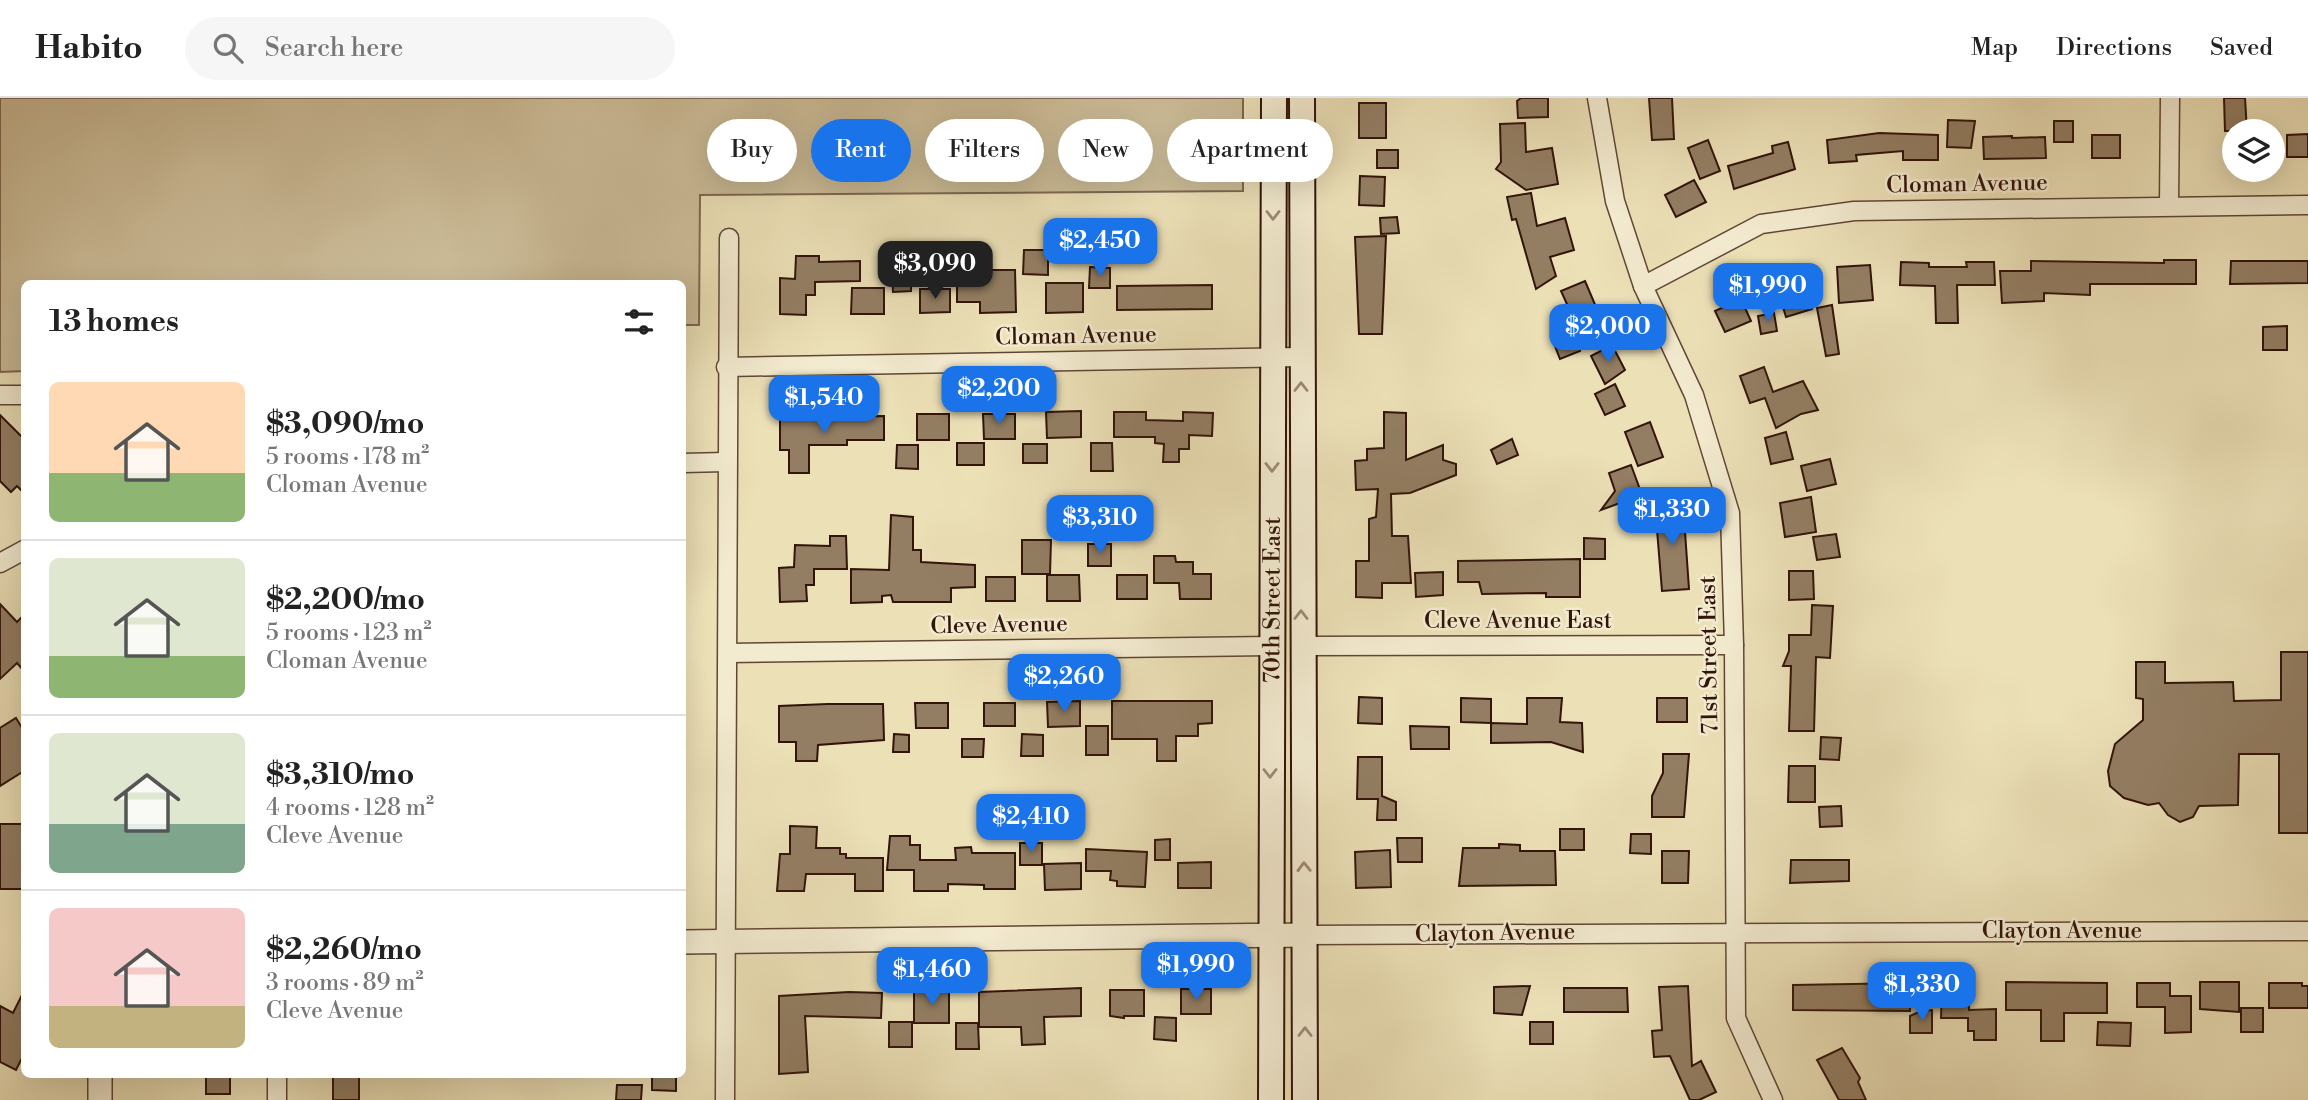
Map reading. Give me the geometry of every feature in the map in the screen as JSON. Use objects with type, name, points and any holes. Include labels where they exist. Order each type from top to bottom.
[{"type":"main road","name":"70th Street East","points":[[1271,1100],[1269,935],[1274,98]]},
{"type":"main road","name":"70th Street East","points":[[1302,98],[1301,646],[1305,1100]]},
{"type":"street","name":"71st Street East","points":[[1597,98],[1615,201],[1643,286],[1694,395],[1730,513],[1734,645],[1736,1018],[1773,1100]]},
{"type":"street","points":[[2169,206],[2170,98]]},
{"type":"street","name":"Cloman Avenue","points":[[1643,286],[1761,225],[1854,211],[2308,205]]},
{"type":"street","points":[[725,1100],[728,653],[726,367],[729,238]]},
{"type":"street","name":"Cloman Avenue","points":[[726,367],[1301,357]]},
{"type":"street","points":[[0,395],[21,395]]},
{"type":"street","points":[[686,463],[726,462]]},
{"type":"street","points":[[0,563],[21,552]]},
{"type":"street","name":"Cleve Avenue East","points":[[1301,646],[1734,645]]},
{"type":"street","name":"Cleve Avenue","points":[[728,653],[1271,646]]},
{"type":"street","name":"Clayton Avenue","points":[[686,942],[1737,931],[2308,931]]},
{"type":"street","points":[[100,1078],[100,1100]]},
{"type":"street","points":[[277,1078],[277,1100]]},
{"type":"shaded area","points":[[0,98],[1243,98],[1243,119],[1167,119],[1167,182],[1243,182],[1243,191],[700,195],[699,325],[686,325],[686,280],[21,280],[21,371],[0,372]]},
{"type":"building","points":[[1521,98],[1548,98],[1548,117],[1518,118],[1517,101]]},
{"type":"building","points":[[1649,98],[1672,98],[1674,139],[1652,140]]},
{"type":"building","points":[[2224,98],[2245,98],[2246,119],[2225,119]]},
{"type":"building","points":[[1359,103],[1386,103],[1386,138],[1359,138]]},
{"type":"building","points":[[1948,120],[1975,121],[1971,148],[1947,147]]},
{"type":"building","points":[[2054,121],[2073,121],[2073,142],[2054,142]]},
{"type":"building","points":[[1525,123],[1526,152],[1552,148],[1558,184],[1526,190],[1496,169],[1501,162],[1500,124]]},
{"type":"building","points":[[1879,133],[1938,135],[1938,160],[1903,160],[1903,151],[1856,155],[1857,161],[1829,163],[1827,140]]},
{"type":"building","points":[[2308,134],[2308,157],[2287,157],[2287,135]]},
{"type":"building","points":[[2092,135],[2120,135],[2120,158],[2092,158]]},
{"type":"building","points":[[1983,137],[2045,137],[2046,158],[1984,159]]},
{"type":"building","points":[[1708,140],[1720,171],[1700,179],[1688,148]]},
{"type":"building","points":[[1788,142],[1795,169],[1734,189],[1728,166],[1773,153],[1772,146]]},
{"type":"building","points":[[1377,150],[1398,150],[1398,168],[1377,168]]},
{"type":"building","points":[[1360,176],[1385,177],[1384,206],[1359,205]]},
{"type":"building","points":[[1694,180],[1706,202],[1676,217],[1665,195]]},
{"type":"building","points":[[1531,193],[1537,226],[1565,218],[1574,250],[1550,257],[1556,276],[1536,289],[1516,219],[1512,220],[1507,197]]},
{"type":"building","points":[[1397,217],[1399,233],[1381,234],[1380,218]]},
{"type":"building","points":[[1386,236],[1382,334],[1359,334],[1355,237]]},
{"type":"building","points":[[1024,250],[1048,250],[1048,275],[1023,274]]},
{"type":"building","points":[[796,256],[819,256],[819,262],[860,261],[860,281],[815,282],[815,295],[806,295],[806,315],[780,314],[780,278],[795,279]]},
{"type":"building","points":[[2164,260],[2196,260],[2196,284],[2090,284],[2090,295],[2044,293],[2044,301],[2002,303],[2000,271],[2031,271],[2031,261],[2164,263]]},
{"type":"building","points":[[2231,261],[2308,261],[2308,283],[2230,284]]},
{"type":"building","points":[[1901,262],[1929,263],[1929,267],[1967,267],[1966,262],[1994,262],[1995,285],[1957,285],[1958,323],[1936,323],[1935,286],[1900,285]]},
{"type":"building","points":[[1870,265],[1873,300],[1839,303],[1837,267]]},
{"type":"building","points":[[1090,267],[1110,268],[1110,288],[1089,288]]},
{"type":"building","points":[[892,270],[911,270],[911,291],[893,292]]},
{"type":"building","points":[[980,270],[1015,270],[1016,312],[980,313],[980,302],[957,302],[957,278],[980,277]]},
{"type":"building","points":[[1803,276],[1812,309],[1786,317],[1776,284]]},
{"type":"building","points":[[1585,281],[1599,314],[1576,324],[1561,291]]},
{"type":"building","points":[[1046,283],[1083,283],[1083,312],[1046,313]]},
{"type":"building","points":[[1212,285],[1212,309],[1117,310],[1117,286]]},
{"type":"building","points":[[852,288],[884,288],[884,314],[851,314]]},
{"type":"building","points":[[920,289],[950,289],[950,312],[920,313]]},
{"type":"building","points":[[1741,299],[1751,321],[1725,332],[1715,311]]},
{"type":"building","points":[[1832,305],[1839,354],[1826,356],[1817,308]]},
{"type":"building","points":[[1774,313],[1777,331],[1761,334],[1758,316]]},
{"type":"building","points":[[2287,326],[2287,350],[2263,350],[2263,327]]},
{"type":"building","points":[[1571,328],[1580,351],[1560,359],[1551,336]]},
{"type":"building","points":[[1612,345],[1625,370],[1605,384],[1591,356]]},
{"type":"building","points":[[1764,367],[1773,392],[1803,381],[1818,410],[1801,414],[1776,428],[1765,398],[1750,403],[1740,376]]},
{"type":"building","points":[[1615,384],[1625,406],[1605,415],[1595,394]]},
{"type":"building","points":[[1081,411],[1081,437],[1047,438],[1046,412]]},
{"type":"building","points":[[1114,412],[1146,412],[1146,420],[1183,421],[1183,412],[1213,413],[1212,436],[1189,435],[1189,449],[1179,449],[1179,462],[1163,462],[1164,444],[1155,443],[1155,437],[1114,437]]},
{"type":"building","points":[[1384,412],[1406,413],[1406,460],[1443,445],[1443,460],[1456,464],[1456,475],[1410,493],[1391,494],[1392,536],[1408,536],[1411,583],[1382,583],[1382,598],[1356,597],[1356,561],[1369,561],[1369,519],[1376,517],[1378,489],[1356,490],[1355,461],[1367,460],[1367,449],[1384,448]]},
{"type":"building","points":[[917,414],[949,414],[949,440],[917,440]]},
{"type":"building","points":[[983,414],[1015,414],[1015,439],[984,439]]},
{"type":"building","points":[[0,415],[21,436],[21,490],[17,486],[11,492],[0,481]]},
{"type":"building","points":[[884,416],[884,440],[847,440],[847,445],[809,445],[809,473],[789,473],[789,450],[780,450],[780,417]]},
{"type":"building","points":[[1650,422],[1663,457],[1638,466],[1625,432]]},
{"type":"building","points":[[1786,432],[1793,459],[1771,464],[1765,438]]},
{"type":"building","points":[[1512,439],[1518,455],[1497,464],[1491,450]]},
{"type":"building","points":[[957,443],[984,443],[984,465],[957,465]]},
{"type":"building","points":[[1091,443],[1112,443],[1113,471],[1091,471]]},
{"type":"building","points":[[1023,444],[1047,444],[1047,463],[1023,463]]},
{"type":"building","points":[[897,445],[918,445],[918,469],[896,468]]},
{"type":"building","points":[[1830,459],[1836,484],[1807,491],[1801,466]]},
{"type":"building","points":[[1631,465],[1642,495],[1601,510],[1615,491],[1609,473]]},
{"type":"building","points":[[1811,497],[1816,532],[1785,537],[1780,503]]},
{"type":"building","points":[[1683,503],[1689,589],[1662,591],[1655,505]]},
{"type":"building","points":[[891,515],[913,517],[913,550],[921,550],[921,562],[975,565],[975,587],[951,588],[951,602],[893,602],[891,595],[882,596],[882,602],[851,603],[851,569],[889,570]]},
{"type":"building","points":[[1836,534],[1840,557],[1817,560],[1813,537]]},
{"type":"building","points":[[830,536],[846,536],[847,569],[814,569],[814,585],[806,585],[807,601],[780,602],[779,568],[794,567],[795,545],[830,546]]},
{"type":"building","points":[[1584,538],[1605,539],[1605,559],[1584,559]]},
{"type":"building","points":[[1022,540],[1051,540],[1050,574],[1022,574]]},
{"type":"building","points":[[1088,544],[1111,544],[1111,566],[1088,566]]},
{"type":"building","points":[[1154,556],[1175,556],[1176,562],[1193,562],[1193,574],[1211,574],[1211,599],[1180,599],[1179,583],[1154,583]]},
{"type":"building","points":[[1580,559],[1580,597],[1546,597],[1546,593],[1482,594],[1479,582],[1458,582],[1458,561]]},
{"type":"building","points":[[1789,571],[1813,571],[1814,599],[1789,600]]},
{"type":"building","points":[[1443,572],[1443,595],[1416,597],[1415,573]]},
{"type":"building","points":[[1047,575],[1079,575],[1080,601],[1047,601]]},
{"type":"building","points":[[1117,575],[1147,575],[1147,599],[1117,599]]},
{"type":"building","points":[[986,577],[1015,577],[1015,601],[986,601]]},
{"type":"building","points":[[0,604],[17,622],[21,618],[21,668],[17,663],[0,679]]},
{"type":"building","points":[[1812,605],[1833,606],[1830,658],[1816,657],[1814,731],[1789,731],[1791,666],[1783,666],[1789,651],[1789,635],[1811,635]]},
{"type":"building","points":[[2281,652],[2308,652],[2308,833],[2279,833],[2279,754],[2239,754],[2238,805],[2199,806],[2193,817],[2180,822],[2168,815],[2159,803],[2148,805],[2124,798],[2110,786],[2108,771],[2115,744],[2143,720],[2143,699],[2136,698],[2136,662],[2165,662],[2165,683],[2233,682],[2234,701],[2281,700]]},
{"type":"building","points":[[1359,697],[1382,698],[1382,724],[1358,723]]},
{"type":"building","points":[[1461,698],[1491,699],[1491,723],[1461,722]]},
{"type":"building","points":[[1527,698],[1562,698],[1560,722],[1582,723],[1583,752],[1551,742],[1491,743],[1491,723],[1527,724]]},
{"type":"building","points":[[1657,698],[1687,698],[1687,722],[1657,722]]},
{"type":"building","points":[[1080,701],[1080,726],[1048,727],[1047,702]]},
{"type":"building","points":[[1112,701],[1212,701],[1212,723],[1198,724],[1198,736],[1176,736],[1176,761],[1157,761],[1157,739],[1112,739]]},
{"type":"building","points":[[915,703],[948,703],[948,728],[916,728]]},
{"type":"building","points":[[984,703],[1015,703],[1015,726],[984,726]]},
{"type":"building","points":[[883,704],[884,740],[818,745],[817,761],[796,761],[796,742],[779,742],[779,706]]},
{"type":"building","points":[[16,718],[21,726],[21,773],[0,786],[0,728]]},
{"type":"building","points":[[1086,726],[1108,726],[1108,755],[1086,755]]},
{"type":"building","points":[[1410,726],[1449,727],[1449,749],[1411,749]]},
{"type":"building","points":[[894,734],[909,735],[909,752],[893,752]]},
{"type":"building","points":[[1022,734],[1043,735],[1043,756],[1021,756]]},
{"type":"building","points":[[1821,737],[1841,738],[1839,760],[1820,759]]},
{"type":"building","points":[[962,739],[984,739],[983,757],[962,757]]},
{"type":"building","points":[[1663,754],[1689,754],[1684,817],[1652,817],[1652,796],[1663,773]]},
{"type":"building","points":[[1358,757],[1382,757],[1382,796],[1396,802],[1396,820],[1377,820],[1378,799],[1357,799]]},
{"type":"building","points":[[1789,766],[1815,766],[1815,802],[1788,802]]},
{"type":"building","points":[[1841,806],[1842,826],[1820,827],[1819,807]]},
{"type":"building","points":[[0,824],[21,824],[21,889],[0,889]]},
{"type":"building","points":[[790,826],[817,827],[816,848],[840,848],[840,854],[846,854],[846,858],[883,858],[883,891],[855,891],[855,874],[806,874],[804,891],[777,891],[780,854],[790,854]]},
{"type":"building","points":[[1560,829],[1584,829],[1584,850],[1560,850]]},
{"type":"building","points":[[1631,834],[1651,834],[1651,854],[1630,853]]},
{"type":"building","points":[[890,836],[910,836],[910,845],[920,845],[920,860],[956,860],[955,848],[971,847],[972,853],[1015,853],[1015,889],[984,889],[984,885],[948,884],[948,891],[914,891],[914,870],[887,870]]},
{"type":"building","points":[[1397,838],[1422,838],[1422,862],[1398,862]]},
{"type":"building","points":[[1170,839],[1170,860],[1155,860],[1155,840]]},
{"type":"building","points":[[1020,843],[1042,843],[1042,865],[1020,865]]},
{"type":"building","points":[[1499,844],[1520,845],[1520,851],[1555,851],[1556,885],[1459,886],[1463,848],[1499,848]]},
{"type":"building","points":[[1086,849],[1147,852],[1145,887],[1117,886],[1117,881],[1110,880],[1111,871],[1086,871]]},
{"type":"building","points":[[1390,850],[1391,887],[1356,888],[1355,852]]},
{"type":"building","points":[[1662,851],[1689,851],[1688,883],[1662,883]]},
{"type":"building","points":[[1791,860],[1849,860],[1849,881],[1790,883]]},
{"type":"building","points":[[1211,862],[1211,888],[1178,888],[1178,863]]},
{"type":"building","points":[[1081,863],[1081,889],[1045,890],[1044,864]]},
{"type":"building","points":[[2006,982],[2107,983],[2107,1013],[2064,1013],[2064,1041],[2041,1041],[2041,1010],[2006,1010]]},
{"type":"building","points":[[2200,982],[2239,982],[2239,1012],[2200,1009]]},
{"type":"building","points":[[1910,983],[1910,1011],[1793,1010],[1793,985]]},
{"type":"building","points":[[2137,983],[2170,983],[2170,996],[2191,996],[2191,1032],[2165,1033],[2165,1007],[2137,1007]]},
{"type":"building","points":[[2269,983],[2302,983],[2302,986],[2308,986],[2308,1008],[2269,1008]]},
{"type":"building","points":[[1530,986],[1522,1015],[1494,1013],[1494,987]]},
{"type":"building","points":[[1688,986],[1692,1066],[1701,1061],[1716,1092],[1699,1100],[1690,1100],[1670,1056],[1654,1057],[1652,1031],[1662,1030],[1659,987]]},
{"type":"building","points":[[1942,987],[1969,987],[1969,1010],[1996,1009],[1996,1040],[1974,1040],[1974,1031],[1968,1031],[1968,1018],[1941,1018]]},
{"type":"building","points":[[1081,988],[1081,1016],[1044,1017],[1045,1044],[1022,1045],[1021,1027],[979,1027],[979,992]]},
{"type":"building","points":[[1564,988],[1627,988],[1628,1012],[1564,1012]]},
{"type":"building","points":[[1181,989],[1211,989],[1211,1014],[1181,1014]]},
{"type":"building","points":[[1110,990],[1144,990],[1144,1016],[1110,1016]]},
{"type":"building","points":[[914,992],[949,992],[949,1023],[914,1023]]},
{"type":"building","points":[[882,993],[881,1018],[805,1016],[808,1072],[779,1074],[779,996]]},
{"type":"building","points":[[21,997],[21,1060],[16,1070],[0,1062],[0,1006],[13,1013]]},
{"type":"building","points":[[2241,1008],[2263,1008],[2263,1032],[2241,1032]]},
{"type":"building","points":[[1932,1010],[1932,1033],[1910,1033],[1910,1016]]},
{"type":"building","points":[[1155,1017],[1176,1018],[1176,1041],[1154,1039]]},
{"type":"building","points":[[889,1022],[912,1022],[912,1047],[889,1047]]},
{"type":"building","points":[[1530,1022],[1553,1022],[1553,1044],[1530,1044]]},
{"type":"building","points":[[2098,1022],[2131,1023],[2130,1046],[2097,1045]]},
{"type":"building","points":[[956,1023],[978,1023],[979,1049],[956,1049]]},
{"type":"building","points":[[1842,1048],[1860,1078],[1858,1082],[1866,1100],[1839,1100],[1817,1060]]},
{"type":"building","points":[[206,1078],[230,1078],[230,1094],[206,1094]]},
{"type":"building","points":[[333,1078],[359,1078],[359,1100],[333,1100]]},
{"type":"building","points":[[652,1078],[676,1078],[676,1091],[652,1090]]},
{"type":"building","points":[[617,1085],[642,1085],[641,1100],[616,1100]]}]
